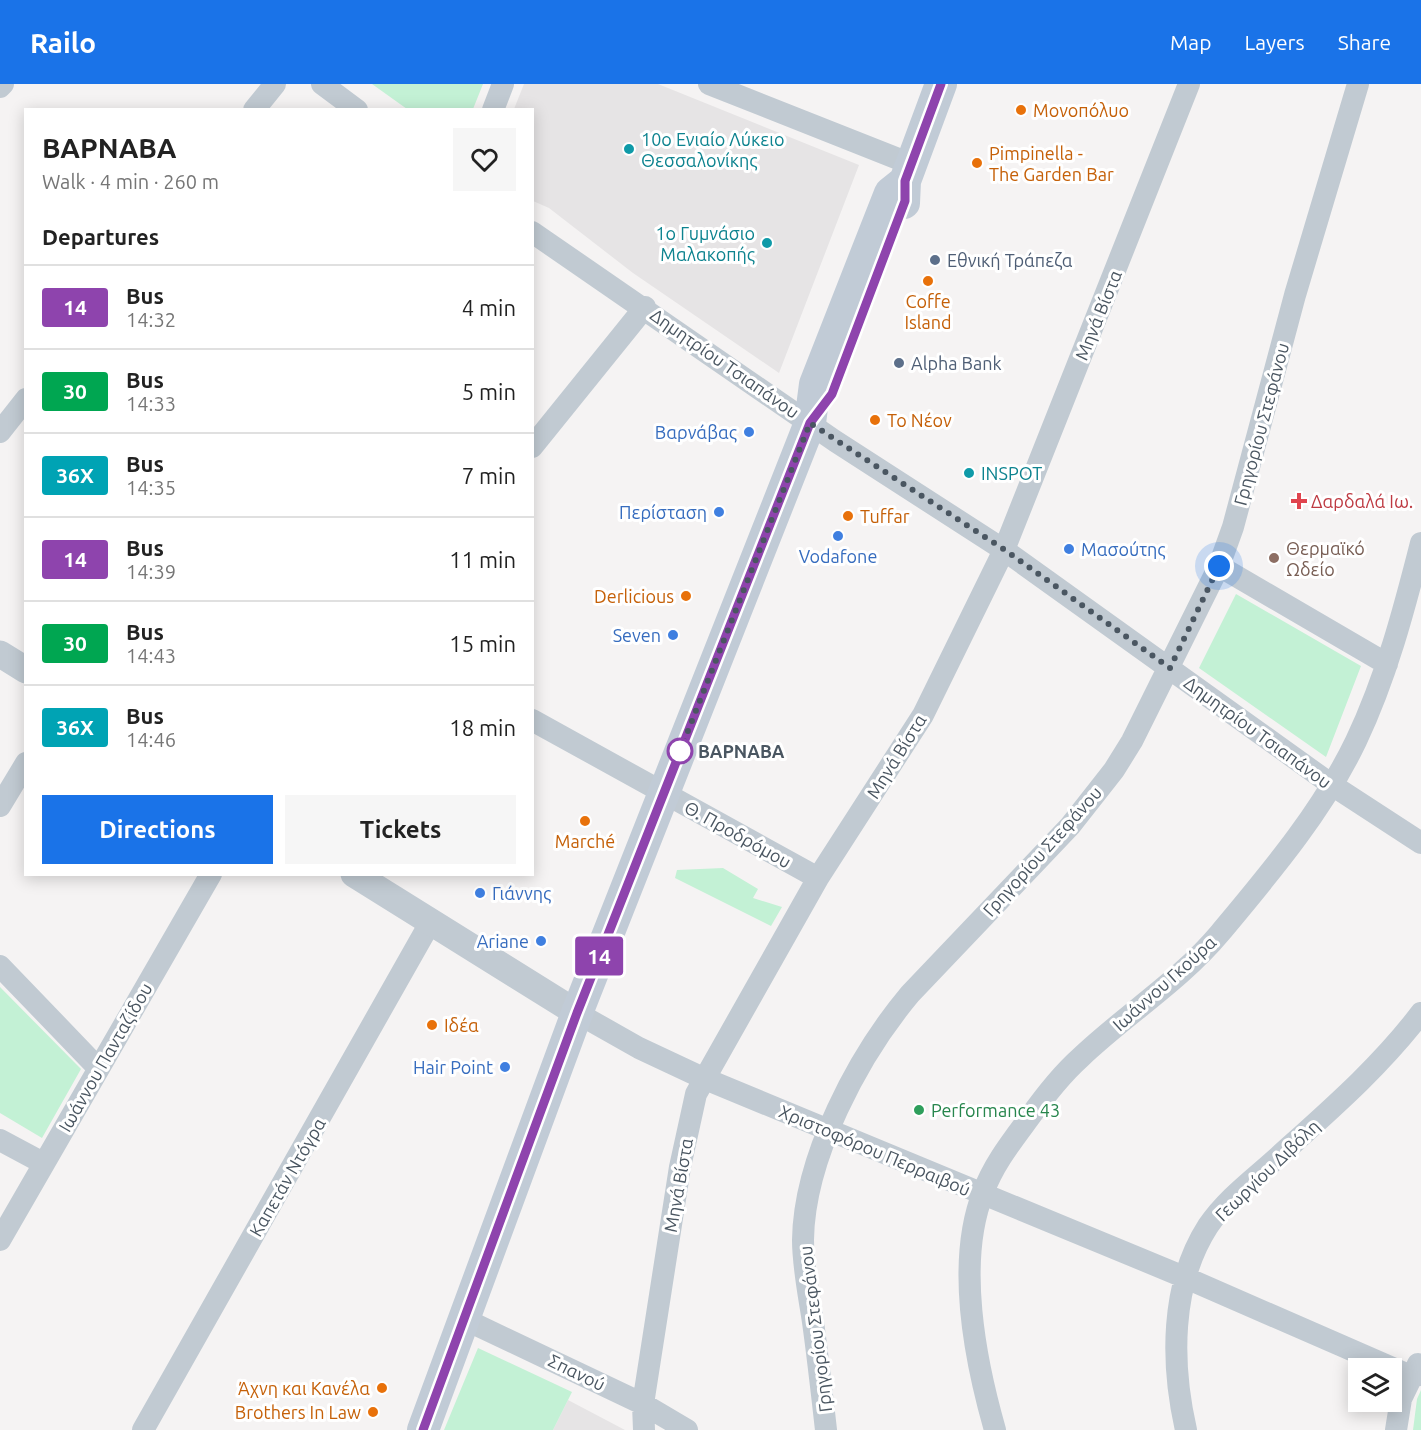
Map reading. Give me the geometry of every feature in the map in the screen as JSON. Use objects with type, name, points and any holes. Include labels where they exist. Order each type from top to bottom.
[{"type":"main road","points":[[423,1430],[577,1013],[810,423],[832,394],[905,201],[908,173],[941,84]]},
{"type":"street","points":[[256,108],[274,84]]},
{"type":"street","points":[[322,84],[354,108]]},
{"type":"street","points":[[495,108],[503,84]]},
{"type":"street","name":"Μηνά Βίστα","points":[[644,1430],[643,1404],[680,1167],[692,1107],[703,1078],[818,878],[917,724],[1005,550],[1190,84]]},
{"type":"street","name":"Γρηγορίου Στεφάνου","points":[[826,1430],[803,1240],[810,1182],[829,1131],[865,1058],[886,1023],[910,994],[1070,826],[1092,799],[1132,741],[1170,668],[1219,566],[1233,527],[1295,295],[1358,84]]},
{"type":"street","points":[[721,86],[908,173]]},
{"type":"street","name":"Δημητρίου Τσιαπάνου","points":[[534,233],[810,423],[1005,550],[1332,785],[1421,843]]},
{"type":"street","points":[[534,445],[645,308]]},
{"type":"street","points":[[0,432],[24,402]]},
{"type":"street","name":"Ιωάννου Γκούρα","points":[[995,1430],[982,1378],[970,1280],[973,1231],[982,1195],[1005,1151],[1057,1082],[1080,1057],[1170,981],[1218,935],[1302,831],[1356,742],[1400,626],[1421,543]]},
{"type":"street","points":[[1219,566],[1387,664]]},
{"type":"street","points":[[0,654],[24,669]]},
{"type":"street","name":"Θ. Προδρόμου","points":[[534,721],[818,878]]},
{"type":"street","points":[[0,807],[24,765]]},
{"type":"street","name":"Ιωάννου Πανταζίδου","points":[[0,1240],[210,876]]},
{"type":"street","name":"Χριστοφόρου Περραιβού","points":[[357,876],[577,1013],[631,1044],[703,1078],[982,1195],[1418,1370]]},
{"type":"street","name":"Καπετάν Ντόγρα","points":[[143,1430],[430,923]]},
{"type":"street","points":[[0,966],[98,1068]]},
{"type":"street","name":"Γεωργίου Διβόλη","points":[[1186,1430],[1177,1352],[1184,1277],[1197,1246],[1222,1209],[1373,1070],[1421,1013]]},
{"type":"street","points":[[0,1140],[43,1163]]},
{"type":"street","name":"Σπανού","points":[[464,1319],[643,1404],[687,1430]]},
{"type":"street","points":[[1396,1430],[1398,1406],[1418,1370]]},
{"type":"shaded area","points":[[524,84],[658,84],[859,165],[779,373],[633,273],[549,208],[534,201],[534,108],[514,108]]},
{"type":"shaded area","points":[[568,1400],[625,1430],[553,1430]]},
{"type":"green space","points":[[372,84],[483,84],[473,108],[406,108]]},
{"type":"green space","points":[[1236,594],[1361,666],[1326,757],[1199,668]]},
{"type":"green space","points":[[723,868],[758,889],[753,898],[782,907],[771,926],[675,878],[677,870]]},
{"type":"green space","points":[[0,987],[81,1069],[42,1138],[0,1113]]},
{"type":"green space","points":[[478,1348],[572,1392],[553,1430],[444,1430]]},
{"type":"green space","points":[[1421,1390],[1421,1430],[1413,1430],[1417,1399]]},
{"type":"bus line","name":"14","points":[[423,1430],[611,925],[810,423],[832,394],[905,201],[905,181],[941,84]]},
{"type":"place","name":"Μονοπόλυο","points":[[1021,110]]},
{"type":"place","name":"10ο Ενιαίο Λύκειο Θεσσαλονίκης","points":[[629,149]]},
{"type":"place","name":"Pimpinella - The Garden Bar","points":[[977,163]]},
{"type":"place","name":"1ο Γυμνάσιο Μαλακοπής","points":[[767,243]]},
{"type":"place","name":"Εθνική Τράπεζα","points":[[935,260]]},
{"type":"place","name":"Coffe Island","points":[[928,281]]},
{"type":"place","name":"Alpha Bank","points":[[899,363]]},
{"type":"place","name":"Το Νέον","points":[[875,420]]},
{"type":"place","name":"Βαρνάβας","points":[[749,432]]},
{"type":"place","name":"INSPOT","points":[[969,473]]},
{"type":"place","name":"Δαρδαλά Ιω.","points":[[1299,501]]},
{"type":"place","name":"Περίσταση","points":[[719,512]]},
{"type":"place","name":"Tuffar","points":[[848,516]]},
{"type":"place","name":"Vodafone","points":[[838,536]]},
{"type":"place","name":"Μασούτης","points":[[1069,549]]},
{"type":"place","name":"Θερμαϊκό Ωδείο","points":[[1274,558]]},
{"type":"place","name":"Derlicious","points":[[686,596]]},
{"type":"place","name":"Seven","points":[[673,635]]},
{"type":"place","name":"ΒΑΡΝΑΒΑ","points":[[680,751]]},
{"type":"place","name":"Marché","points":[[585,821]]},
{"type":"place","name":"Γιάννης","points":[[480,893]]},
{"type":"place","name":"Ariane","points":[[541,941]]},
{"type":"place","name":"Ιδέα","points":[[432,1025]]},
{"type":"place","name":"Hair Point","points":[[505,1067]]},
{"type":"place","name":"Performance 43","points":[[919,1110]]},
{"type":"place","name":"Άχνη και Κανέλα","points":[[382,1388]]},
{"type":"place","name":"Brothers In Law","points":[[373,1412]]},
{"type":"route","points":[[680,751],[810,423],[1005,550],[1170,668],[1219,566]]}]
